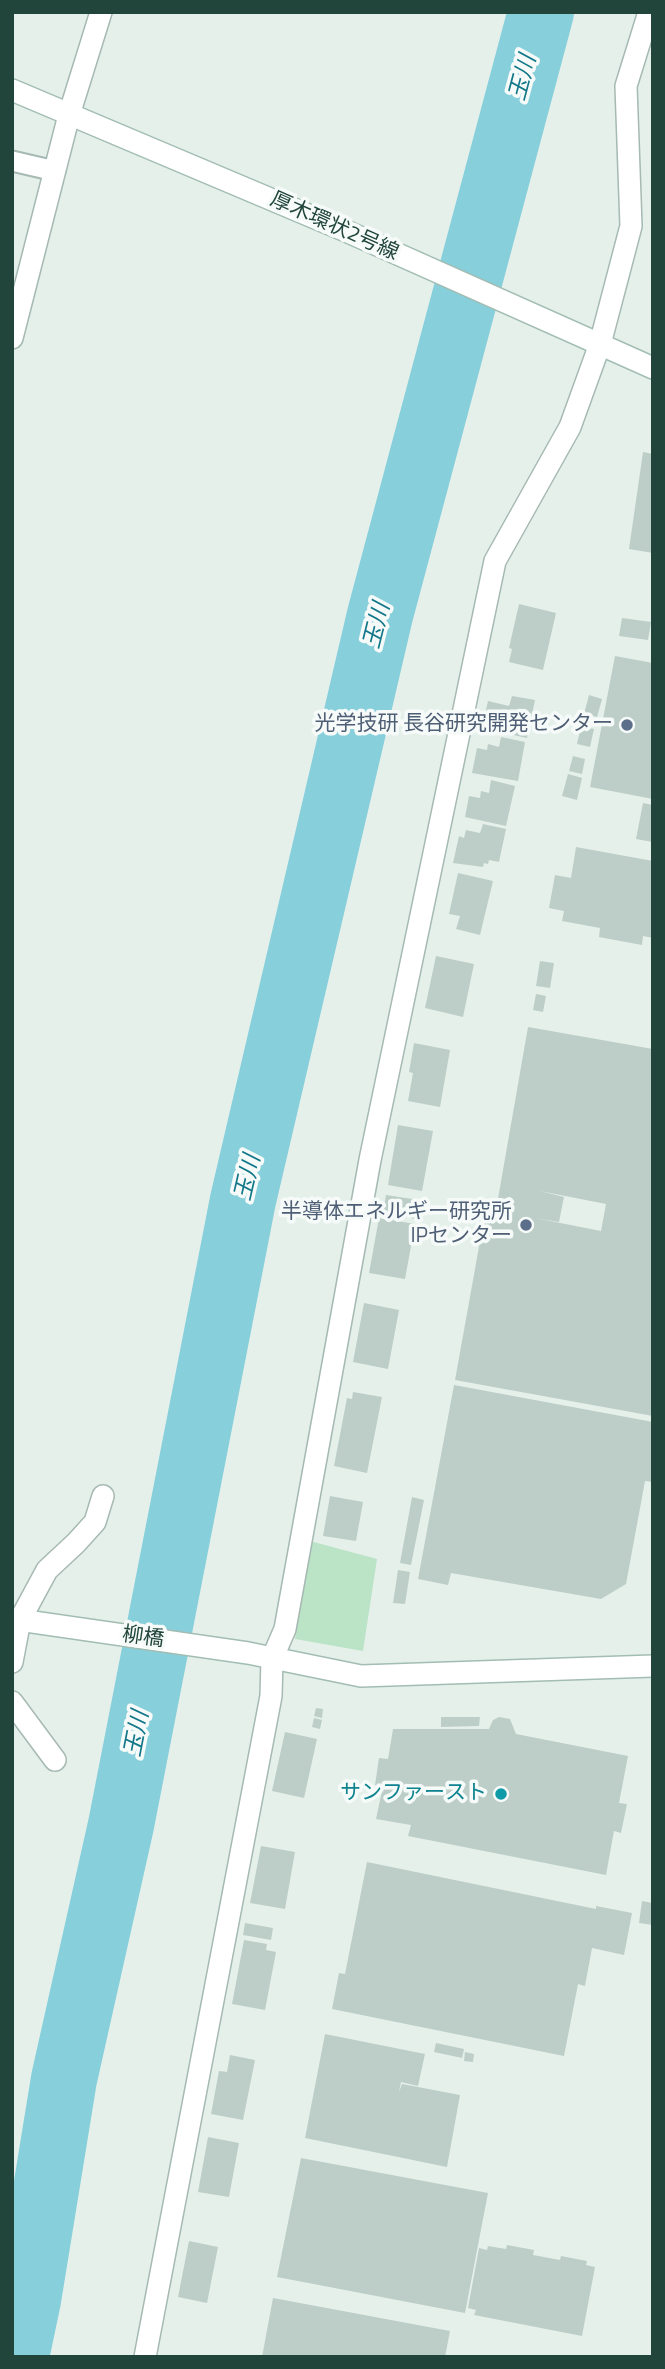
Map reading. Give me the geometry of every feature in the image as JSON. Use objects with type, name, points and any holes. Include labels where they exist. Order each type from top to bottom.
[{"type":"street","points":[[12,338],[69,115],[101,12]]},
{"type":"street","points":[[145,2357],[271,1696],[272,1659],[285,1629],[370,1160],[495,561],[570,428],[592,342],[631,226],[626,86],[649,12]]},
{"type":"street","name":"厚木環状2号線","points":[[12,90],[346,231],[653,368]]},
{"type":"street","points":[[12,1662],[23,1621],[47,1570],[95,1522],[103,1496]]},
{"type":"street","name":"柳橋","points":[[23,1621],[248,1653],[361,1676],[653,1666]]},
{"type":"street","points":[[12,1702],[55,1760]]},
{"type":"lane","points":[[12,161],[55,171]]},
{"type":"green space","points":[[310,1541],[377,1559],[363,1651],[295,1639]]},
{"type":"building","points":[[643,452],[653,454],[653,553],[629,549]]},
{"type":"building","points":[[519,604],[556,613],[543,670],[509,662],[512,649],[509,648]]},
{"type":"building","points":[[622,618],[651,622],[648,640],[619,636]]},
{"type":"building","name":"光学技研 長谷研究開発センター","points":[[615,656],[653,663],[653,799],[590,787]]},
{"type":"building","points":[[589,695],[602,699],[597,717],[584,714]]},
{"type":"building","points":[[512,696],[535,700],[527,738],[482,728],[488,701],[509,706]]},
{"type":"building","points":[[581,726],[594,729],[590,747],[577,744]]},
{"type":"building","points":[[501,737],[525,742],[518,781],[472,773],[477,748],[487,750],[488,744],[499,747]]},
{"type":"building","points":[[573,756],[585,759],[582,774],[569,771]]},
{"type":"building","points":[[568,774],[582,778],[577,800],[562,796]]},
{"type":"building","points":[[491,780],[515,786],[506,826],[465,817],[469,796],[480,798],[481,791],[489,793]]},
{"type":"building","points":[[643,803],[653,805],[653,842],[636,839]]},
{"type":"building","points":[[483,824],[506,829],[499,862],[489,860],[483,867],[453,863],[459,836],[464,838],[466,830],[480,833]]},
{"type":"building","points":[[576,847],[653,861],[653,938],[643,936],[642,945],[599,937],[600,928],[562,921],[564,911],[549,908],[555,875],[571,878]]},
{"type":"building","points":[[458,873],[493,881],[480,935],[456,929],[460,916],[449,914]]},
{"type":"building","points":[[436,956],[474,964],[463,1017],[425,1008]]},
{"type":"building","points":[[540,961],[554,963],[550,988],[536,986]]},
{"type":"building","points":[[536,994],[546,996],[543,1012],[533,1010]]},
{"type":"building","name":"半導体エネルギー研究所 IPセンター","points":[[528,1027],[653,1049],[653,1416],[455,1380],[486,1208],[496,1210]],"holes":[[[540,1191],[606,1204],[601,1231],[535,1218],[559,1222],[564,1197]]]},
{"type":"building","points":[[414,1043],[450,1050],[440,1107],[408,1101]]},
{"type":"building","points":[[398,1125],[433,1131],[422,1191],[388,1185]]},
{"type":"building","points":[[386,1195],[419,1200],[416,1219],[383,1213]]},
{"type":"building","points":[[379,1218],[415,1224],[405,1279],[369,1273]]},
{"type":"building","points":[[364,1303],[399,1310],[388,1369],[353,1362]]},
{"type":"building","points":[[454,1385],[653,1422],[653,1482],[645,1481],[626,1584],[601,1599],[451,1573],[448,1585],[418,1579]]},
{"type":"building","points":[[353,1392],[382,1397],[367,1473],[334,1466],[347,1398],[352,1399]]},
{"type":"building","points":[[330,1496],[363,1502],[356,1541],[323,1536]]},
{"type":"building","points":[[412,1497],[424,1500],[411,1565],[400,1563]]},
{"type":"building","points":[[398,1570],[410,1572],[405,1604],[393,1603]]},
{"type":"building","points":[[316,1708],[323,1709],[322,1718],[314,1716]]},
{"type":"building","points":[[441,1717],[480,1717],[479,1726],[441,1727]]},
{"type":"building","name":"サンファースト","points":[[499,1717],[510,1719],[516,1734],[628,1756],[619,1803],[627,1804],[621,1833],[614,1831],[606,1875],[408,1836],[411,1825],[376,1819],[383,1786],[375,1785],[379,1758],[388,1759],[393,1729],[489,1729],[493,1720]]},
{"type":"building","points":[[314,1718],[322,1720],[320,1729],[312,1727]]},
{"type":"building","points":[[285,1732],[317,1739],[304,1798],[272,1791]]},
{"type":"building","points":[[261,1846],[295,1852],[285,1909],[250,1903]]},
{"type":"building","points":[[367,1862],[596,1909],[596,1906],[632,1913],[624,1955],[592,1948],[585,1986],[578,1984],[564,2056],[332,2009],[339,1973],[345,1974]]},
{"type":"building","points":[[642,1901],[653,1903],[653,1925],[639,1923]]},
{"type":"building","points":[[245,1923],[273,1928],[271,1940],[243,1935]]},
{"type":"building","points":[[244,1940],[267,1944],[266,1950],[276,1952],[265,2010],[232,2004]]},
{"type":"building","points":[[325,2034],[425,2054],[418,2086],[401,2082],[399,2092],[402,2084],[460,2095],[447,2167],[305,2138]]},
{"type":"building","points":[[436,2043],[464,2049],[462,2058],[434,2052]]},
{"type":"building","points":[[465,2052],[474,2054],[473,2062],[464,2061]]},
{"type":"building","points":[[230,2055],[255,2060],[243,2120],[211,2114],[219,2071],[227,2072]]},
{"type":"building","points":[[208,2137],[239,2143],[229,2197],[198,2192]]},
{"type":"building","points":[[301,2158],[488,2193],[465,2313],[277,2277]]},
{"type":"building","points":[[189,2241],[218,2247],[207,2303],[178,2297]]},
{"type":"building","points":[[507,2245],[534,2250],[533,2255],[587,2261],[586,2265],[595,2267],[582,2336],[474,2315],[476,2310],[468,2308],[479,2248],[487,2250],[488,2246],[506,2249]]},
{"type":"building","points":[[273,2298],[450,2331],[445,2357],[262,2357]]},
{"type":"waterway","name":"玉川","points":[[16,2357],[28,2300],[64,2079],[121,1825],[243,1200],[380,615],[541,12]]},
{"type":"place","name":"光学技研 長谷研究開発センター","points":[[627,725]]},
{"type":"place","name":"半導体エネルギー研究所 IPセンター","points":[[526,1225]]},
{"type":"place","name":"サンファースト","points":[[501,1794]]}]
